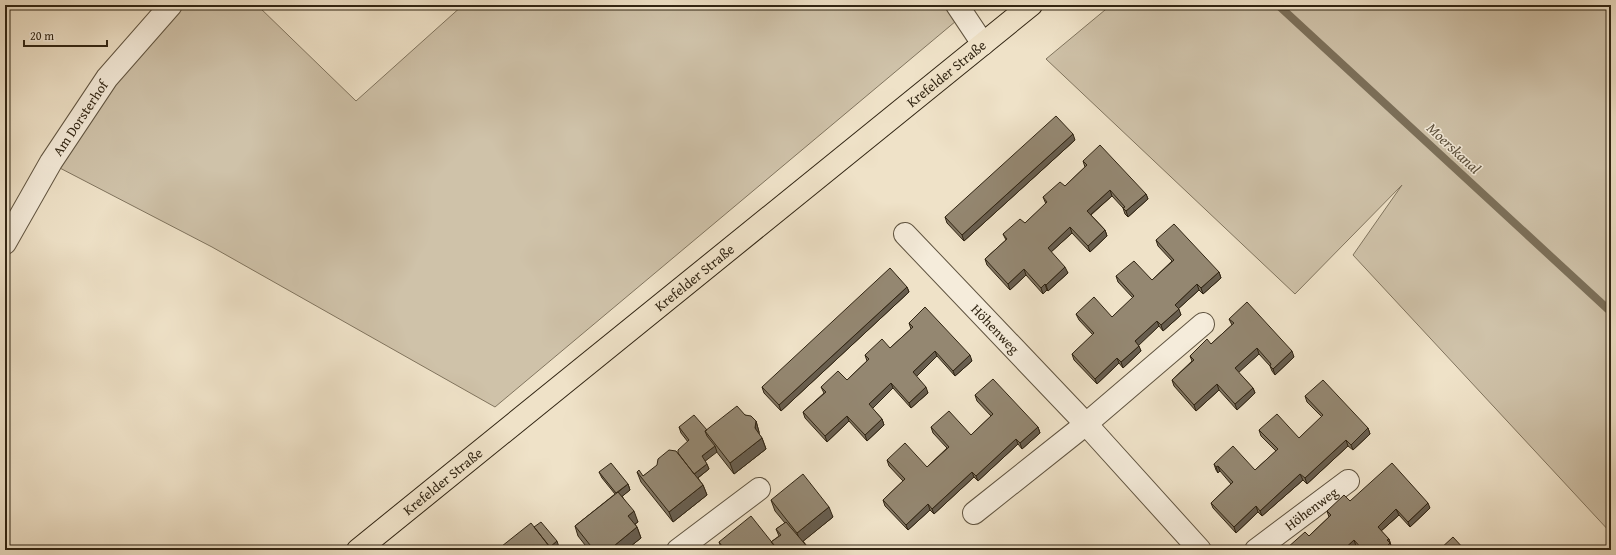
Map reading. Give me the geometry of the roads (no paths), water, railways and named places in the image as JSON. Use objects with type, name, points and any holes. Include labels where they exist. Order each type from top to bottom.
[{"type":"main road","name":"Krefelder Straße","points":[[358,550],[1031,5]]},
{"type":"street","name":"Am Dorsterhof","points":[[5,243],[51,162],[107,78],[171,5]]},
{"type":"street","points":[[957,5],[983,44]]},
{"type":"street","name":"Höhenweg","points":[[905,234],[1086,424],[1200,550]]},
{"type":"street","points":[[974,513],[1086,424],[1203,324]]},
{"type":"street","name":"Höhenweg","points":[[1256,550],[1348,481]]},
{"type":"street","points":[[678,550],[758,489]]},
{"type":"waterway","name":"Moerskanal","points":[[1278,5],[1611,312]]}]
